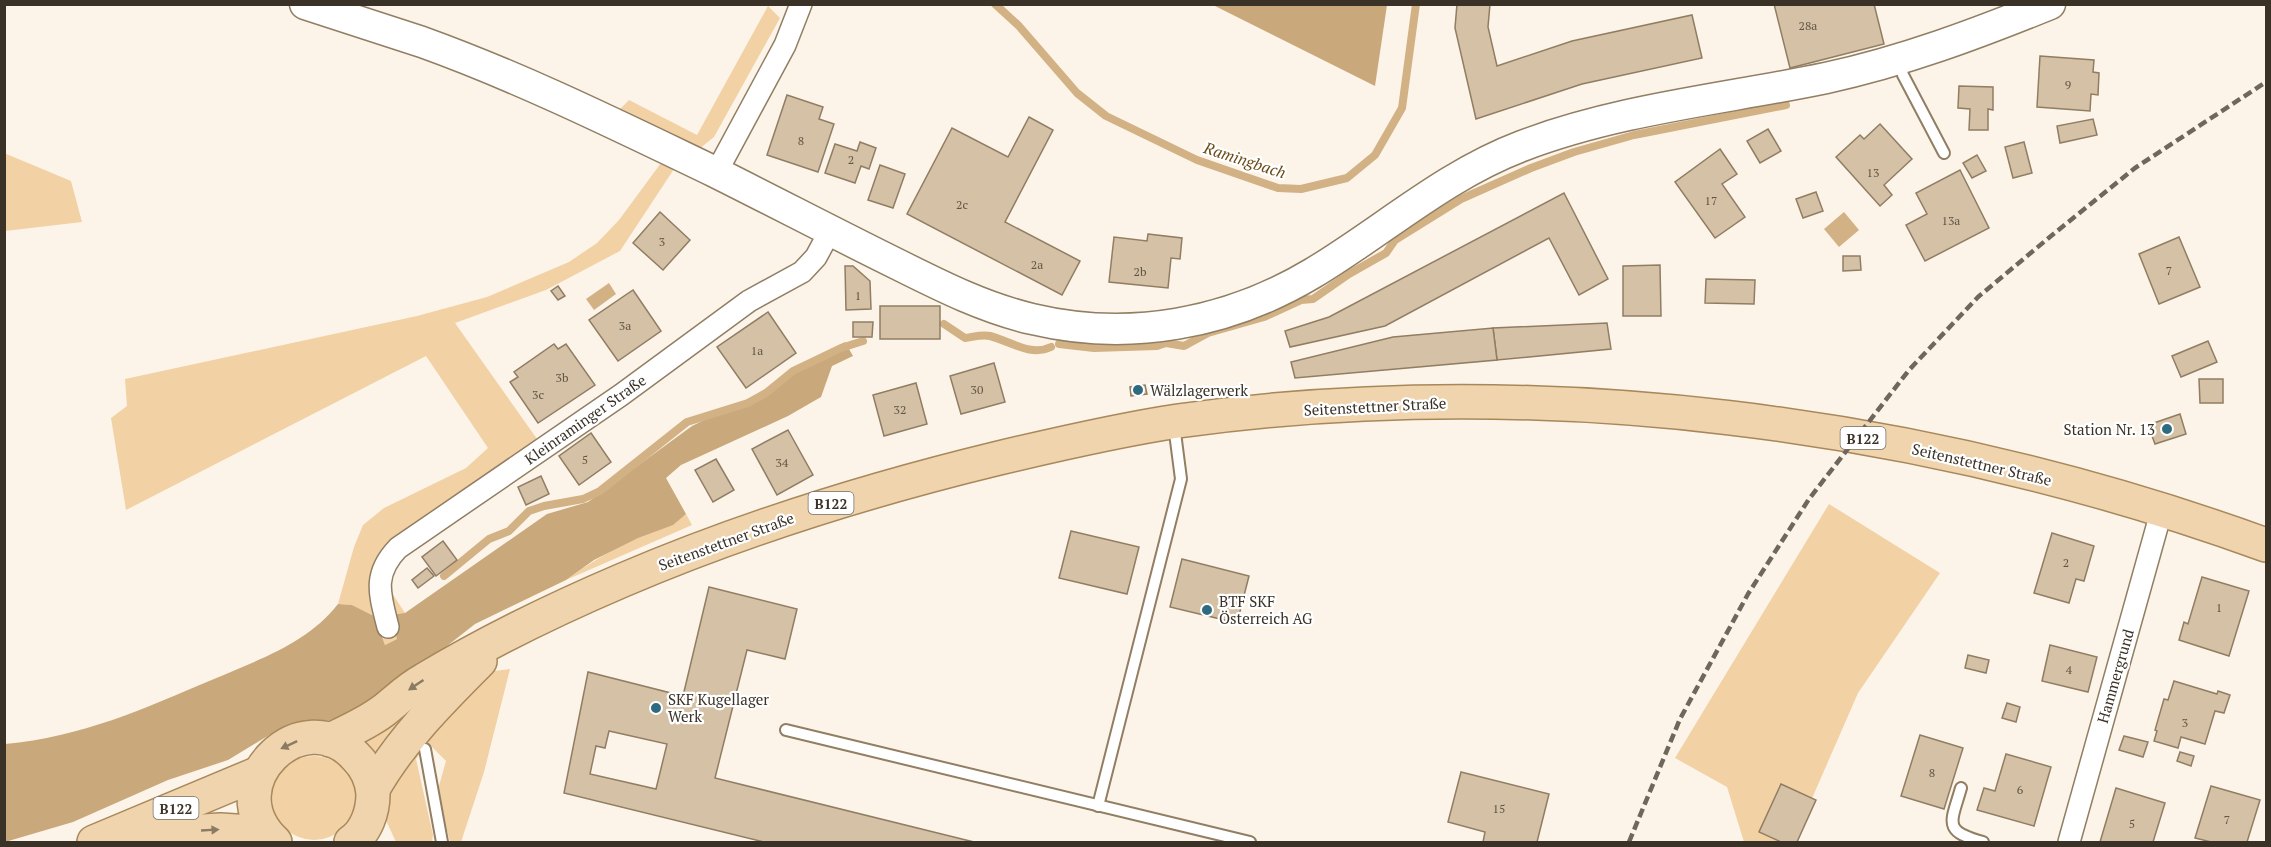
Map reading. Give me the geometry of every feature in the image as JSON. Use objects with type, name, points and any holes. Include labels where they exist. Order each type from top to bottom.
[{"type":"main road","points":[[305,4],[424,43],[504,75],[716,173],[972,300],[1034,320],[1123,329],[1155,328],[1202,320],[1254,303],[1316,272],[1436,190],[1520,147],[1626,116],[1829,77],[1899,60],[1983,31],[2050,4]]},
{"type":"main road","name":"Seitenstettner Straße","points":[[330,740],[358,727],[422,681],[558,610],[624,580],[776,521],[912,479],[1040,448],[1174,422],[1288,410],[1392,403],[1498,402],[1679,412],[1833,433],[1958,457],[2162,509],[2266,545]]},
{"type":"main road","name":"Seitenstettner Straße","points":[[369,823],[381,774],[448,692],[504,637]]},
{"type":"main road","name":"B122","points":[[270,838],[256,814],[254,793],[259,773],[271,755],[288,743],[309,738],[330,740],[350,750],[365,767],[369,823]]},
{"type":"main road","name":"B122","points":[[94,843],[259,773]]},
{"type":"main road","name":"B122","points":[[110,843],[220,830],[270,838]]},
{"type":"street","points":[[716,173],[788,39],[801,4]]},
{"type":"street","name":"Kleinraminger Straße","points":[[388,627],[379,593],[381,574],[387,560],[398,548],[621,395],[749,301],[802,272],[816,257],[830,231]]},
{"type":"street","name":"Hammergrund","points":[[2069,843],[2162,509]]},
{"type":"lane","points":[[1899,60],[1903,75],[1944,153]]},
{"type":"lane","points":[[1098,806],[1181,479],[1174,422]]},
{"type":"lane","points":[[786,730],[1250,843]]},
{"type":"lane","points":[[425,749],[442,843]]},
{"type":"lane","points":[[1961,788],[1952,822],[1953,828],[1968,838],[1983,843]]},
{"type":"shaded area","points":[[1213,5],[1387,5],[1375,86]]},
{"type":"shaded area","points":[[768,6],[780,18],[714,137],[699,149],[619,110],[629,100],[697,135]]},
{"type":"shaded area","points":[[4,153],[71,181],[82,222],[5,231]]},
{"type":"shaded area","points":[[661,163],[674,169],[620,251],[546,290],[455,323],[547,453],[405,552],[386,584],[405,613],[397,639],[385,645],[374,616],[352,605],[338,604],[354,547],[363,525],[384,508],[466,468],[488,448],[426,356],[126,510],[111,418],[127,406],[125,379],[417,316],[487,297],[569,262],[597,243],[619,220]]},
{"type":"shaded area","points":[[1844,212],[1859,230],[1839,247],[1824,229]]},
{"type":"shaded area","points":[[609,283],[616,294],[594,310],[586,299]]},
{"type":"shaded area","points":[[845,342],[853,356],[832,366],[821,397],[788,416],[681,465],[666,478],[686,514],[673,525],[638,538],[594,560],[566,580],[475,624],[419,668],[347,716],[333,720],[302,723],[276,731],[228,760],[168,780],[73,822],[5,842],[5,744],[60,735],[112,720],[248,665],[312,630],[338,604],[352,605],[374,616],[385,645],[397,639],[392,615],[405,613],[547,514],[588,502],[692,426],[756,395],[805,363]]},
{"type":"shaded area","points":[[1829,504],[1940,573],[1858,693],[1793,842],[1744,842],[1727,787],[1675,758]]},
{"type":"shaded area","points":[[686,514],[692,525],[566,580],[608,553],[667,526]]},
{"type":"shaded area","points":[[510,669],[484,772],[461,842],[450,842],[437,793],[446,761],[428,743],[416,759],[433,835],[432,842],[396,842],[385,818],[386,796],[402,761],[487,672]]},
{"type":"shaded area","points":[[420,697],[379,762],[361,740]]},
{"type":"shaded area","points":[[314,756],[330,759],[344,768],[353,782],[356,798],[353,814],[344,828],[330,837],[314,840],[298,837],[284,828],[275,814],[272,798],[275,782],[284,768],[298,759]]},
{"type":"building","points":[[1457,4],[1490,4],[1488,27],[1497,66],[1572,41],[1692,15],[1702,58],[1582,84],[1476,119],[1455,28]]},
{"type":"building","points":[[1774,4],[1874,4],[1884,44],[1790,68]]},
{"type":"building","points":[[2040,56],[2094,60],[2093,72],[2099,73],[2098,95],[2091,94],[2090,111],[2037,107]]},
{"type":"building","points":[[1959,86],[1993,87],[1993,110],[1988,109],[1988,130],[1969,130],[1970,109],[1958,108]]},
{"type":"building","points":[[787,95],[823,107],[819,119],[834,124],[818,172],[767,155]]},
{"type":"building","points":[[1029,117],[1053,130],[1005,222],[1080,261],[1062,295],[907,214],[952,128],[1008,157]]},
{"type":"building","points":[[2093,119],[2097,135],[2060,143],[2057,126]]},
{"type":"building","points":[[1880,124],[1912,159],[1884,185],[1892,195],[1880,206],[1836,157],[1860,135],[1864,139]]},
{"type":"building","points":[[1768,129],[1781,151],[1760,163],[1747,141]]},
{"type":"building","points":[[860,142],[876,148],[869,169],[861,166],[855,183],[825,173],[835,144],[857,151]]},
{"type":"building","points":[[2024,142],[2032,173],[2013,178],[2005,147]]},
{"type":"building","points":[[1720,149],[1737,174],[1722,184],[1745,217],[1715,238],[1675,182]]},
{"type":"building","points":[[1977,155],[1986,171],[1972,178],[1963,163]]},
{"type":"building","points":[[880,165],[905,174],[893,208],[868,200]]},
{"type":"building","points":[[1960,170],[1989,228],[1925,261],[1906,225],[1927,214],[1916,193]]},
{"type":"building","points":[[1816,192],[1823,211],[1803,218],[1796,199]]},
{"type":"building","points":[[1564,193],[1608,279],[1579,295],[1549,238],[1385,326],[1290,347],[1285,331],[1329,317]]},
{"type":"building","points":[[660,212],[690,240],[663,270],[633,243]]},
{"type":"building","points":[[1148,234],[1182,238],[1180,259],[1171,258],[1168,288],[1109,282],[1114,237],[1147,241]]},
{"type":"building","points":[[2179,237],[2200,287],[2159,304],[2139,254]]},
{"type":"building","points":[[1843,256],[1860,256],[1861,270],[1843,271]]},
{"type":"building","points":[[1660,265],[1661,316],[1623,316],[1623,266]]},
{"type":"building","points":[[845,266],[853,266],[870,281],[871,309],[846,310]]},
{"type":"building","points":[[1706,279],[1755,280],[1754,304],[1705,303]]},
{"type":"building","points":[[558,286],[565,296],[558,300],[551,291]]},
{"type":"building","points":[[633,290],[661,331],[618,361],[589,320]]},
{"type":"building","points":[[880,306],[940,306],[940,339],[880,339]]},
{"type":"building","points":[[768,312],[796,353],[746,388],[717,347]]},
{"type":"building","points":[[853,322],[873,322],[872,337],[853,337]]},
{"type":"building","points":[[1607,323],[1611,349],[1497,360],[1493,328]]},
{"type":"building","points":[[1493,328],[1497,360],[1295,378],[1291,362],[1393,337]]},
{"type":"building","points":[[2208,341],[2217,362],[2181,377],[2172,356]]},
{"type":"building","points":[[554,344],[558,349],[566,344],[595,385],[538,423],[510,382],[518,377],[514,372]]},
{"type":"building","points":[[994,363],[1005,402],[961,414],[950,376]]},
{"type":"building","points":[[2199,379],[2223,379],[2223,403],[2200,403]]},
{"type":"building","points":[[916,383],[927,424],[884,436],[873,395]]},
{"type":"building","name":"Wälzlagerwerk","points":[[1145,385],[1147,394],[1131,396],[1130,387]]},
{"type":"building","name":"Station Nr. 13","points":[[2180,414],[2186,434],[2155,444],[2148,425]]},
{"type":"building","points":[[788,430],[813,475],[777,495],[752,449]]},
{"type":"building","points":[[591,433],[611,462],[579,485],[559,456]]},
{"type":"building","points":[[716,459],[734,490],[713,502],[695,470]]},
{"type":"building","points":[[541,476],[549,494],[526,505],[518,487]]},
{"type":"building","points":[[1071,531],[1139,547],[1127,594],[1059,578]]},
{"type":"building","points":[[2052,533],[2094,546],[2084,581],[2076,579],[2069,603],[2034,593]]},
{"type":"building","points":[[443,541],[457,560],[436,576],[422,557]]},
{"type":"building","points":[[1182,559],[1249,576],[1237,623],[1170,607]]},
{"type":"building","points":[[427,568],[434,576],[418,588],[412,580]]},
{"type":"building","points":[[2202,577],[2249,591],[2229,656],[2179,640],[2184,622],[2188,624]]},
{"type":"building","name":"SKF Kugellager Werk","points":[[709,587],[797,609],[785,659],[747,650],[715,778],[974,842],[764,842],[564,793],[588,672],[683,696]],"holes":[[[609,731],[667,744],[656,789],[590,774],[596,746],[605,748]]]},
{"type":"building","points":[[2050,645],[2097,657],[2088,692],[2042,681]]},
{"type":"building","points":[[1968,655],[1989,660],[1986,673],[1965,668]]},
{"type":"building","points":[[2174,681],[2217,694],[2218,691],[2230,695],[2224,713],[2215,711],[2205,744],[2181,737],[2178,748],[2154,741],[2164,699],[2168,700]]},
{"type":"building","points":[[2007,703],[2020,707],[2016,722],[2002,718]]},
{"type":"building","points":[[1920,735],[1963,748],[1944,809],[1901,796]]},
{"type":"building","points":[[2124,736],[2148,742],[2143,757],[2119,750]]},
{"type":"building","points":[[2180,752],[2194,756],[2191,766],[2177,761]]},
{"type":"building","points":[[2006,754],[2051,767],[2034,826],[1977,810],[1984,788],[1995,791]]},
{"type":"building","points":[[1461,772],[1549,794],[1537,842],[1483,842],[1485,832],[1448,822]]},
{"type":"building","points":[[1781,784],[1816,800],[1797,842],[1781,842],[1759,832]]},
{"type":"building","points":[[2211,786],[2260,800],[2247,842],[2211,842],[2195,838]]},
{"type":"building","points":[[2116,788],[2165,803],[2153,842],[2100,842]]},
{"type":"waterway","name":"Ramingbach","points":[[995,4],[1019,26],[1077,93],[1106,116],[1197,160],[1278,188],[1301,189],[1347,178],[1375,155],[1402,108],[1416,4]]},
{"type":"waterway","points":[[1059,344],[1094,348],[1157,346],[1166,343],[1184,346],[1208,333],[1264,317],[1301,300],[1313,299],[1349,274],[1386,253],[1395,240],[1461,199],[1531,168],[1574,152],[1634,135],[1786,105]]},
{"type":"waterway","points":[[944,324],[965,338],[987,335],[1028,349],[1043,350],[1051,347]]},
{"type":"waterway","points":[[444,576],[489,539],[509,531],[529,511],[583,499],[600,491],[687,422],[748,403],[766,393],[793,371],[841,348],[863,341]]},
{"type":"railway","points":[[1629,842],[1680,719],[1748,594],[1809,499],[1909,370],[1978,297],[2135,168],[2266,82]]},
{"type":"place","name":"Wälzlagerwerk","points":[[1138,390]]},
{"type":"place","name":"Station Nr. 13","points":[[2167,429]]},
{"type":"place","name":"BTF SKF Österreich AG","points":[[1207,610]]},
{"type":"place","name":"SKF Kugellager Werk","points":[[656,708]]}]
